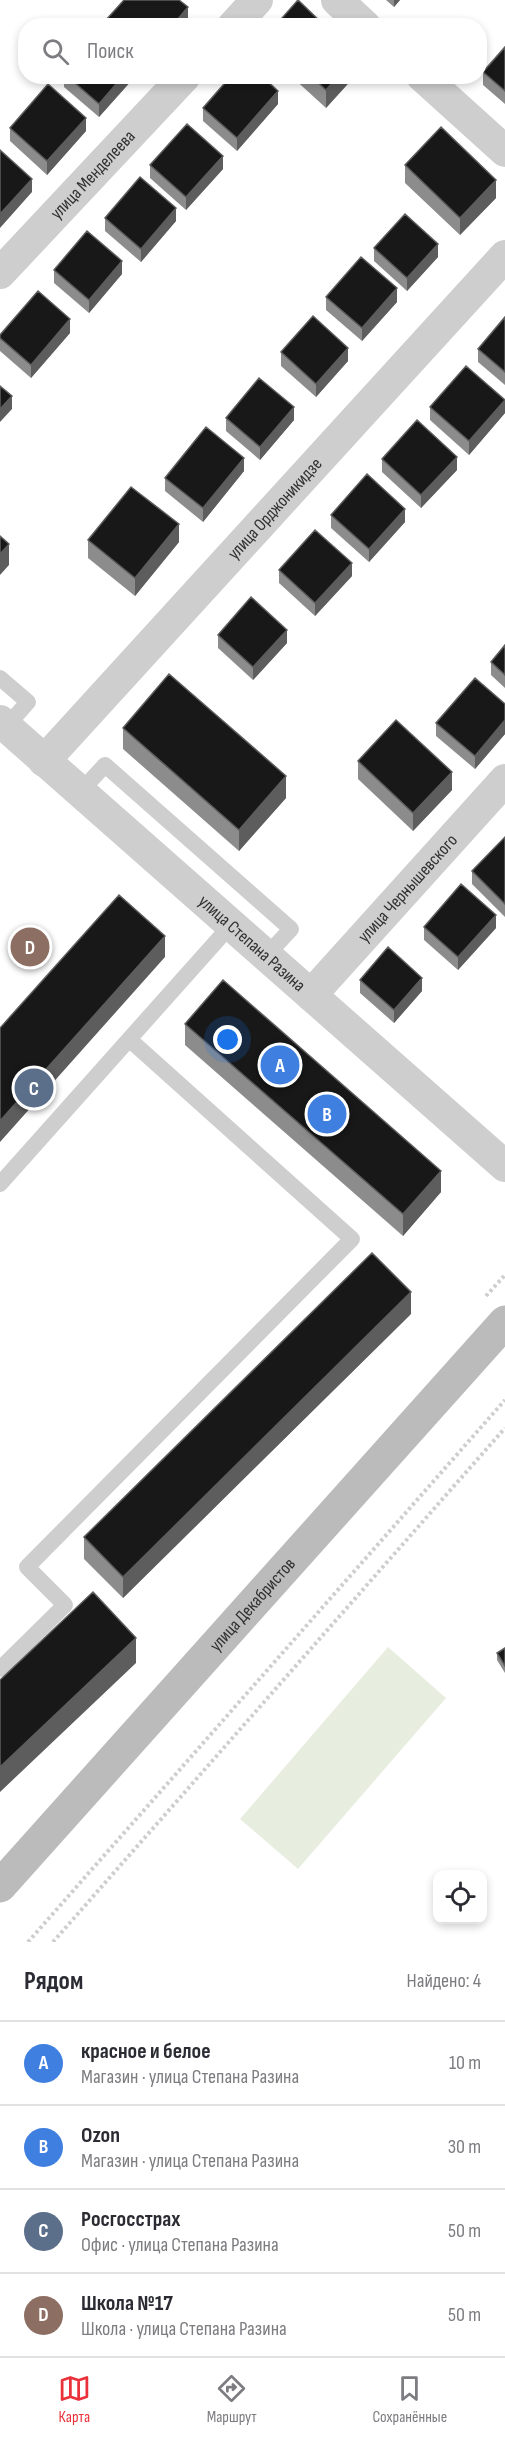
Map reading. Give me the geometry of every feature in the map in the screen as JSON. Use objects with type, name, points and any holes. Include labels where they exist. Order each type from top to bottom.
[{"type":"street","points":[[240,18],[257,0]]},
{"type":"street","points":[[337,0],[356,18]]},
{"type":"street","name":"улица Менделеева","points":[[0,273],[177,84]]},
{"type":"street","points":[[431,84],[505,151]]},
{"type":"street","name":"улица Орджоникидзе","points":[[44,761],[505,256]]},
{"type":"street","name":"улица Степана Разина","points":[[3,724],[505,1166]]},
{"type":"street","name":"улица Чернышевского","points":[[311,995],[505,780]]},
{"type":"street","name":"улица Декабристов","points":[[0,1886],[505,1322]]},
{"type":"lane","points":[[0,678],[28,702],[3,724]]},
{"type":"lane","points":[[80,792],[105,765],[291,929],[266,956]]},
{"type":"lane","points":[[0,1184],[231,926]]},
{"type":"lane","points":[[0,1670],[65,1605],[27,1567],[352,1239],[130,1040]]},
{"type":"path","points":[[28,1942],[505,1400]]},
{"type":"path","points":[[53,1942],[505,1428]]},
{"type":"shaded area","points":[[388,1647],[446,1698],[298,1869],[240,1819]]},
{"type":"building","points":[[124,0],[179,0],[188,7],[179,18],[108,18]]},
{"type":"building","points":[[298,0],[317,18],[282,18]]},
{"type":"building","points":[[505,47],[505,91],[487,75],[487,67]]},
{"type":"building","points":[[48,84],[86,118],[47,161],[10,128]]},
{"type":"building","points":[[76,84],[116,84],[99,104]]},
{"type":"building","points":[[224,84],[271,84],[278,91],[237,138],[203,108]]},
{"type":"building","points":[[320,84],[331,84],[326,90]]},
{"type":"building","points":[[187,124],[223,156],[186,197],[150,165]]},
{"type":"building","points":[[441,127],[496,180],[460,218],[405,165]]},
{"type":"building","points":[[0,150],[32,179],[0,214]]},
{"type":"building","points":[[140,177],[176,208],[141,249],[105,218]]},
{"type":"building","points":[[405,214],[438,244],[407,278],[374,248]]},
{"type":"building","points":[[87,231],[122,261],[89,300],[54,270]]},
{"type":"building","points":[[361,257],[397,288],[362,328],[326,297]]},
{"type":"building","points":[[38,291],[70,319],[31,365],[0,338],[0,335]]},
{"type":"building","points":[[313,316],[348,348],[316,384],[281,352]]},
{"type":"building","points":[[505,317],[505,372],[478,349]]},
{"type":"building","points":[[466,366],[505,400],[469,441],[430,407]]},
{"type":"building","points":[[259,378],[294,407],[260,447],[226,418]]},
{"type":"building","points":[[0,386],[12,396],[0,409]]},
{"type":"building","points":[[417,420],[457,457],[421,495],[382,459]]},
{"type":"building","points":[[206,427],[244,458],[203,508],[165,478]]},
{"type":"building","points":[[367,474],[405,509],[369,549],[331,515]]},
{"type":"building","points":[[131,487],[179,524],[135,578],[88,540]]},
{"type":"building","points":[[315,530],[352,563],[315,603],[279,570]]},
{"type":"building","points":[[0,536],[9,544],[0,554]]},
{"type":"building","points":[[251,597],[287,630],[253,667],[218,635]]},
{"type":"building","points":[[505,645],[505,675],[491,662]]},
{"type":"building","points":[[169,674],[286,776],[239,830],[123,728]]},
{"type":"building","points":[[475,678],[505,704],[505,720],[475,756],[436,723]]},
{"type":"building","points":[[396,720],[452,772],[413,813],[358,761]]},
{"type":"building","points":[[505,837],[505,904],[472,871]]},
{"type":"building","points":[[461,884],[496,915],[458,957],[424,927]]},
{"type":"building","points":[[119,895],[165,936],[0,1121],[0,1028]]},
{"type":"building","points":[[388,947],[422,978],[394,1010],[360,980]]},
{"type":"building","points":[[223,980],[441,1171],[403,1214],[185,1024]]},
{"type":"building","points":[[372,1253],[411,1292],[123,1577],[84,1537]]},
{"type":"building","points":[[93,1592],[136,1638],[0,1767],[0,1680]]},
{"type":"building","points":[[505,1648],[505,1666],[497,1653]]},
{"type":"place","name":"Школа №17","points":[[30,947]]},
{"type":"place","name":"красное и белое","points":[[280,1065]]},
{"type":"place","name":"Росгосстрах","points":[[34,1088]]},
{"type":"place","name":"Ozon","points":[[327,1114]]}]
